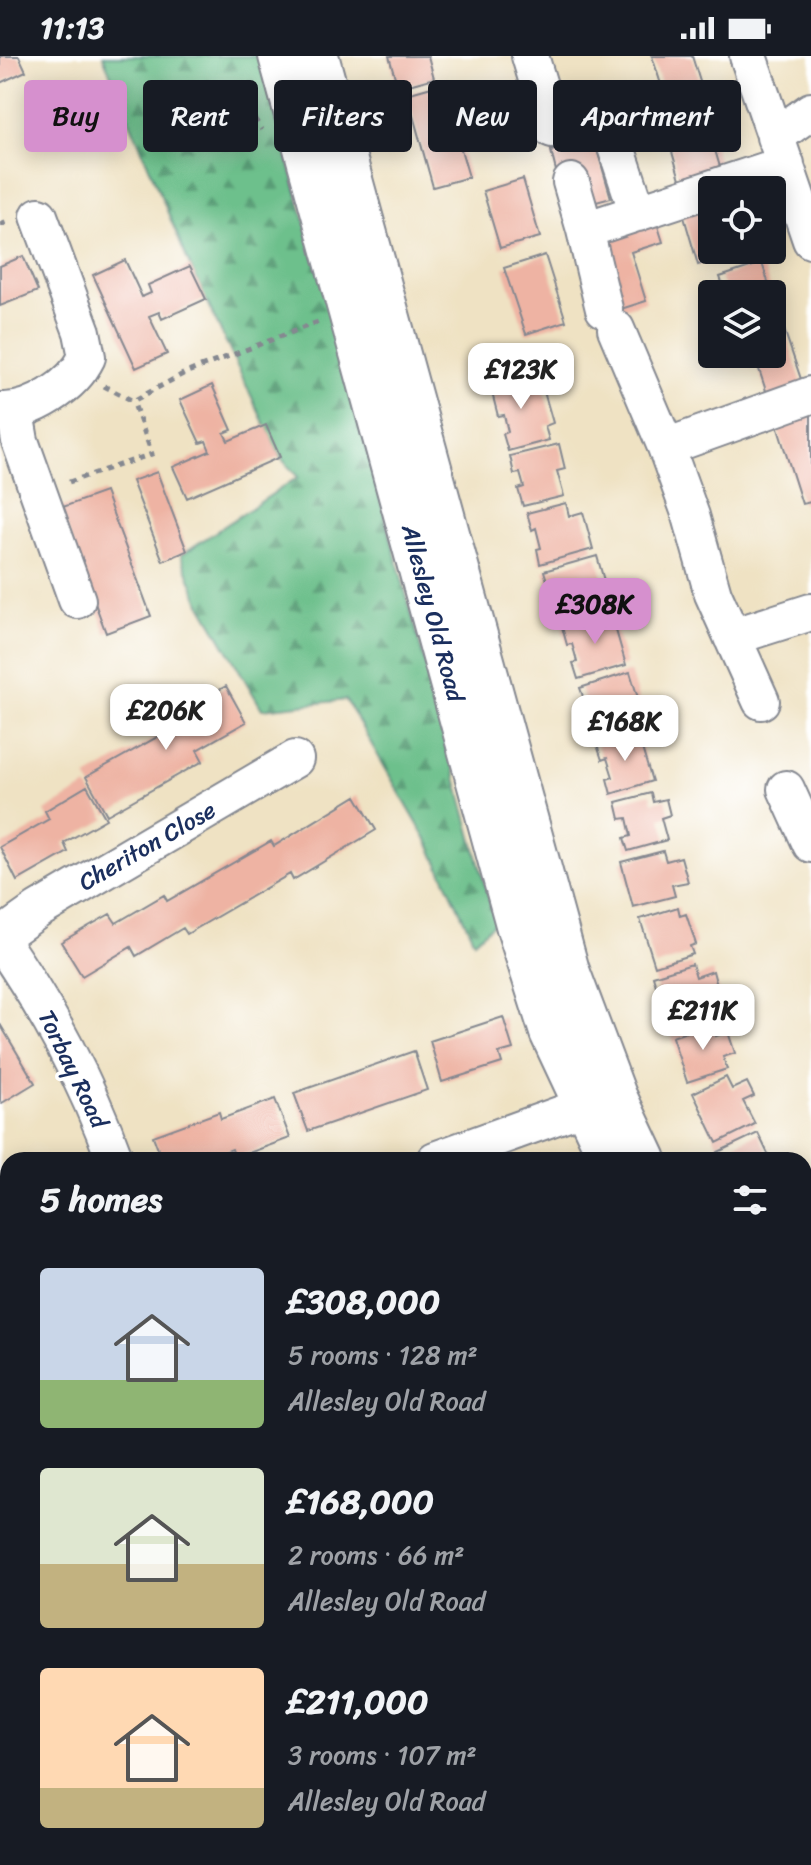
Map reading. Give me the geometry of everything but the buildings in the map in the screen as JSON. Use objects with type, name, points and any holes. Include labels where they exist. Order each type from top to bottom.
[{"type":"main road","name":"Allesley Old Road","points":[[281,56],[350,311],[390,388]]},
{"type":"main road","name":"Allesley Old Road","points":[[316,56],[390,388],[519,928],[552,1032],[638,1152]]},
{"type":"main road","name":"Allesley Old Road","points":[[599,1100],[610,1152]]},
{"type":"street","points":[[530,56],[552,129]]},
{"type":"street","points":[[748,56],[811,240]]},
{"type":"street","points":[[585,230],[638,213],[780,150],[811,111]]},
{"type":"street","points":[[618,152],[638,213]]},
{"type":"street","points":[[571,182],[610,319],[666,447],[691,516],[713,594],[761,701]]},
{"type":"street","points":[[39,216],[82,332],[85,362],[71,380],[46,397],[7,411],[77,600]]},
{"type":"street","points":[[666,447],[811,395]]},
{"type":"street","points":[[732,637],[811,612]]},
{"type":"street","name":"Cheriton Close","points":[[0,938],[38,910],[295,759]]},
{"type":"street","points":[[786,789],[811,844]]},
{"type":"street","name":"Torbay Road","points":[[0,938],[50,1016],[97,1111],[112,1152]]},
{"type":"street","points":[[468,1152],[599,1100]]},
{"type":"path","points":[[133,401],[185,373],[260,342],[350,311]]},
{"type":"path","points":[[38,493],[152,454],[133,401],[100,384],[85,362]]},
{"type":"green space","points":[[103,56],[260,56],[274,108],[274,152],[286,152],[495,922],[474,941],[428,842],[346,700],[262,709],[200,603],[181,555],[298,477],[280,457],[190,266],[127,114],[127,80],[113,80]]}]
